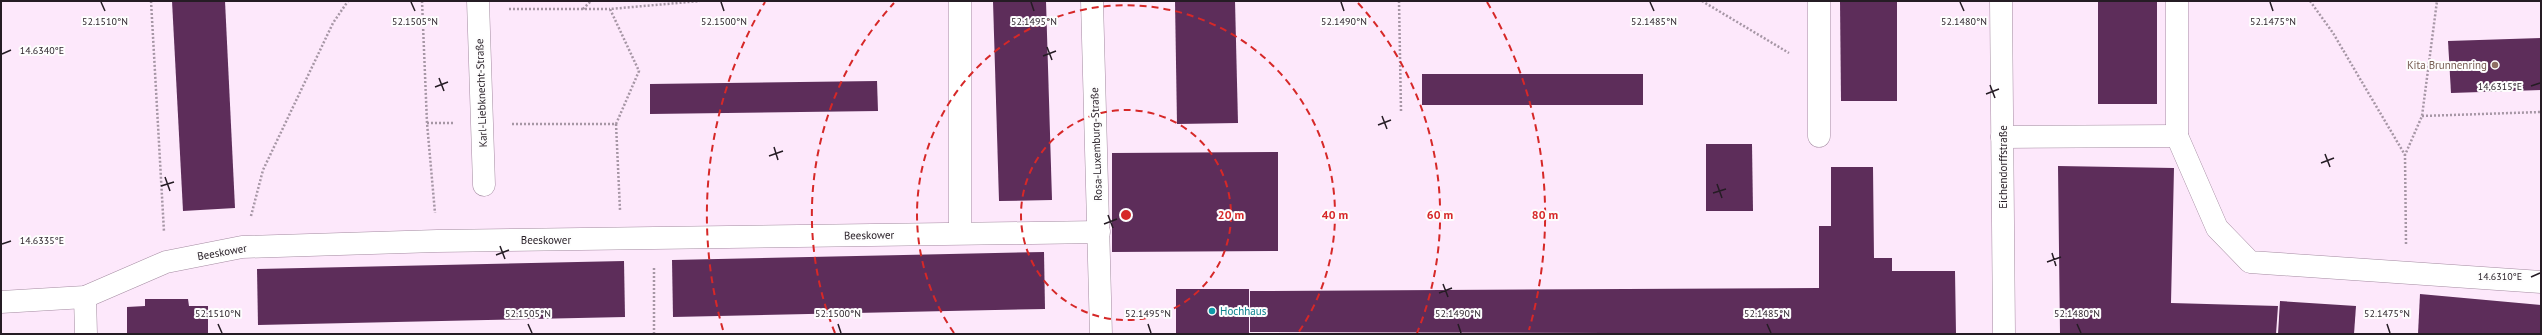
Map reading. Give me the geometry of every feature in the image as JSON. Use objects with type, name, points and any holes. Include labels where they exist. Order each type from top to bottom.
[{"type":"street","points":[[960,1],[960,233]]},
{"type":"street","name":"Rosa-Luxemburg-Straße","points":[[1092,1],[1101,334]]},
{"type":"street","points":[[1819,1],[1819,136]]},
{"type":"street","name":"Eichendorffstraße","points":[[2001,1],[2004,334]]},
{"type":"street","points":[[2177,1],[2177,136],[2217,228],[2250,262],[2541,282]]},
{"type":"street","name":"Karl-Liebknecht-Straße","points":[[478,5],[484,185]]},
{"type":"street","points":[[2002,137],[2177,136]]},
{"type":"street","name":"Beeskower","points":[[1,302],[85,297],[166,262],[242,247],[437,241],[654,240],[960,233],[1099,232]]},
{"type":"street","points":[[85,297],[86,334]]},
{"type":"path","points":[[152,1],[166,262]]},
{"type":"path","points":[[242,247],[263,170],[333,23],[348,1]]},
{"type":"path","points":[[422,1],[427,123],[437,241]]},
{"type":"path","points":[[583,9],[592,1]]},
{"type":"path","points":[[478,5],[610,9],[700,1]]},
{"type":"path","points":[[1399,1],[1402,112]]},
{"type":"path","points":[[1702,1],[1819,71]]},
{"type":"path","points":[[2310,1],[2333,33],[2405,155]]},
{"type":"path","points":[[2407,273],[2405,155],[2422,116],[2437,1]]},
{"type":"path","points":[[610,9],[639,71],[616,124],[621,240]]},
{"type":"path","points":[[2422,116],[2541,112]]},
{"type":"path","points":[[427,123],[458,123]]},
{"type":"path","points":[[506,124],[616,124]]},
{"type":"path","points":[[654,240],[654,334]]},
{"type":"building","points":[[172,1],[225,1],[235,208],[183,211]]},
{"type":"building","points":[[993,1],[1046,1],[1052,200],[999,201]]},
{"type":"building","points":[[1175,1],[1235,1],[1238,123],[1177,124]]},
{"type":"building","points":[[1840,1],[1897,1],[1897,101],[1841,101]]},
{"type":"building","points":[[2098,1],[2157,1],[2157,104],[2098,104]]},
{"type":"building","name":"Kita Brunnenring","points":[[2541,38],[2541,90],[2451,93],[2448,41]]},
{"type":"building","points":[[1422,74],[1643,74],[1643,105],[1422,105]]},
{"type":"building","points":[[877,81],[878,111],[650,114],[650,84]]},
{"type":"building","points":[[1706,144],[1752,144],[1753,211],[1706,211]]},
{"type":"building","points":[[1278,152],[1278,251],[1112,252],[1112,153]]},
{"type":"building","points":[[2058,166],[2174,168],[2171,303],[2278,306],[2276,334],[2060,334]]},
{"type":"building","points":[[1831,167],[1873,167],[1874,258],[1892,258],[1892,271],[1955,271],[1956,334],[1250,332],[1250,291],[1819,288],[1819,226],[1831,226]]},
{"type":"building","points":[[1044,252],[1045,309],[673,317],[672,260]]},
{"type":"building","points":[[624,261],[625,317],[258,325],[257,269]]},
{"type":"building","name":"Hochhaus","points":[[1176,289],[1249,289],[1249,334],[1176,334]]},
{"type":"building","points":[[2420,294],[2541,305],[2541,334],[2418,334]]},
{"type":"building","points":[[145,299],[188,299],[189,306],[208,306],[208,334],[127,334],[127,307],[145,306]]},
{"type":"building","points":[[2280,301],[2356,306],[2354,334],[2278,334]]},
{"type":"place","name":"Kita Brunnenring","points":[[2495,65]]},
{"type":"place","name":"Hochhaus","points":[[1212,311]]}]
